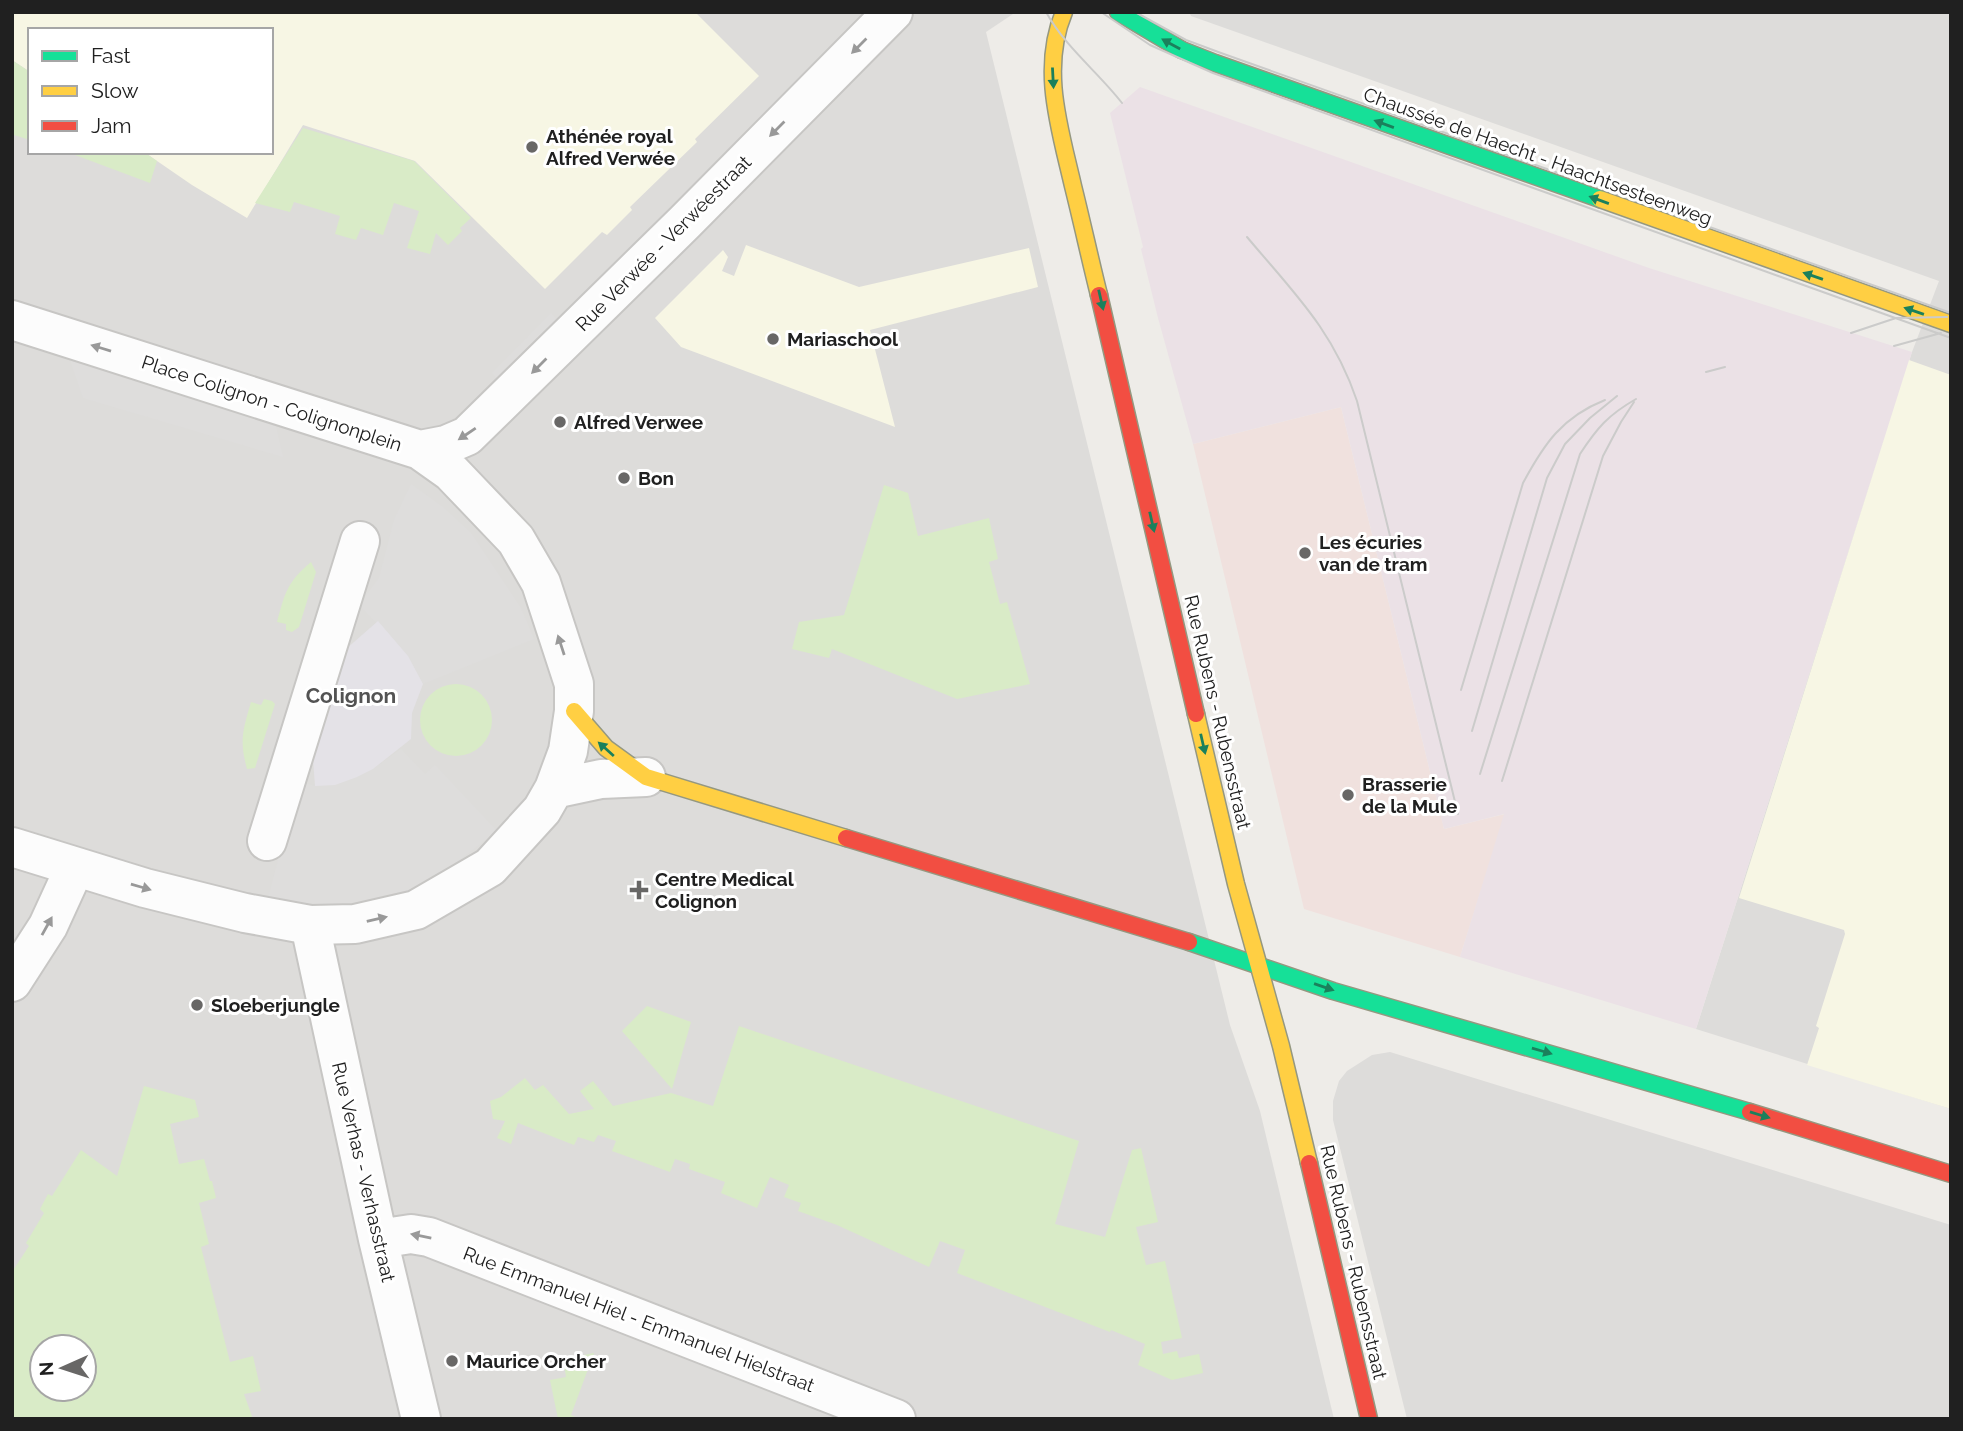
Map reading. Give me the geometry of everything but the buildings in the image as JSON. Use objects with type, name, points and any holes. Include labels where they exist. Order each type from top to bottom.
[{"type":"street","name":"Rue Verwée - Verwéestraat","points":[[420,450],[446,445],[467,436],[676,231],[893,12]]},
{"type":"street","name":"Rue Rubens - Rubensstraat","points":[[1064,12],[1056,30],[1053,55],[1053,78],[1061,133],[1233,873],[1281,1046],[1369,1419]]},
{"type":"street","name":"Chaussée de Haecht - Haachtsesteenweg","points":[[1118,12],[1182,50],[1215,64],[1951,324]]},
{"type":"street","name":"Place Colignon - Colignonplein","points":[[12,320],[420,450],[451,472],[516,540],[541,583],[574,684],[574,711],[568,751],[554,789],[542,810],[490,867],[416,910],[355,924],[310,925],[232,910],[145,888],[12,847]]},
{"type":"street","points":[[267,841],[360,541]]},
{"type":"street","points":[[574,711],[590,734],[608,752],[630,769],[646,777],[1184,940],[1333,991],[1734,1107],[1951,1174]]},
{"type":"street","points":[[554,789],[601,779],[646,777]]},
{"type":"street","points":[[12,982],[48,926],[75,867]]},
{"type":"street","name":"Rue Verhas - Verhasstraat","points":[[310,925],[378,1239],[421,1419]]},
{"type":"street","name":"Rue Emmanuel Hiel - Emmanuel Hielstraat","points":[[378,1239],[411,1234],[429,1237],[896,1419]]},
{"type":"shaded area","points":[[12,12],[1016,12],[986,32],[1230,1025],[1260,1111],[1334,1419],[12,1419]]},
{"type":"shaded area","name":"Athénée royal Alfred Verwée","points":[[12,12],[695,12],[759,76],[695,139],[697,142],[630,207],[632,210],[607,235],[602,232],[545,289],[415,161],[303,125],[247,218],[147,154],[273,154],[273,28],[28,28],[28,71],[12,60]]},
{"type":"shaded area","points":[[1189,12],[1951,12],[1951,1109],[1696,1029],[1912,352],[1939,281],[1191,16]]},
{"type":"shaded area","points":[[1140,87],[1649,268],[1912,352],[1696,1029],[1460,957],[1504,814],[1444,829],[1341,407],[1193,444],[1158,318],[1110,113]]},
{"type":"shaded area","name":"Mariaschool","points":[[746,245],[859,287],[1029,248],[1038,287],[870,330],[895,427],[681,347],[655,318],[723,250],[728,257],[722,271],[734,276]]},
{"type":"shaded area","points":[[551,313],[560,323],[500,382],[492,373]]},
{"type":"shaded area","points":[[68,354],[274,417],[283,457],[83,398]]},
{"type":"shaded area","points":[[1909,360],[1951,375],[1951,1109],[1807,1065],[1844,930],[1739,898]]},
{"type":"shaded area","points":[[1341,407],[1444,829],[1505,814],[1460,957],[1304,909],[1193,444]]},
{"type":"shaded area","points":[[411,484],[443,507],[471,533],[521,608],[534,639],[423,684],[391,638],[359,605],[379,578],[394,520]]},
{"type":"shaded area","points":[[378,621],[408,656],[423,684],[412,713],[411,739],[373,769],[357,777],[335,785],[315,786],[311,732],[346,649]]},
{"type":"shaded area","points":[[401,749],[425,774],[435,765],[497,831],[427,885],[355,907],[308,910],[268,899],[298,781],[315,786],[373,769]]},
{"type":"shaded area","points":[[1390,1052],[1951,1225],[1951,1419],[1407,1419],[1333,1120],[1333,1101],[1339,1081],[1347,1071],[1372,1055]]},
{"type":"green space","points":[[12,60],[28,71],[28,139],[14,135],[12,139]]},
{"type":"green space","points":[[303,128],[414,161],[471,218],[448,245],[436,233],[430,254],[407,248],[419,211],[394,203],[383,235],[361,228],[356,240],[335,234],[340,216],[294,202],[290,212],[255,203]]},
{"type":"green space","points":[[72,154],[147,154],[157,161],[150,183]]},
{"type":"green space","points":[[884,485],[908,493],[918,536],[989,518],[998,559],[989,562],[1000,604],[1007,602],[1030,684],[957,699],[832,649],[829,658],[792,649],[799,622],[844,615]]},
{"type":"green space","points":[[311,562],[316,572],[299,627],[292,632],[286,630],[286,624],[277,622],[282,603],[297,576]]},
{"type":"green space","points":[[463,684],[482,694],[490,706],[490,734],[482,746],[470,754],[449,756],[430,746],[422,734],[420,713],[430,694],[442,686]]},
{"type":"green space","points":[[264,699],[275,704],[255,768],[247,769],[243,742],[246,720],[251,702],[261,705]]},
{"type":"green space","points":[[647,1006],[691,1022],[672,1089],[622,1031]]},
{"type":"green space","points":[[739,1026],[1079,1141],[1055,1224],[1105,1237],[1132,1150],[1141,1148],[1158,1222],[1136,1227],[1146,1265],[1165,1261],[1182,1338],[1161,1342],[1163,1354],[1177,1351],[1179,1358],[1199,1354],[1203,1373],[1172,1380],[1138,1365],[1145,1344],[957,1273],[965,1250],[940,1241],[929,1267],[837,1225],[798,1211],[801,1203],[784,1197],[789,1185],[770,1177],[757,1208],[721,1193],[725,1182],[689,1169],[690,1164],[675,1159],[670,1172],[612,1151],[616,1141],[598,1135],[594,1142],[578,1137],[574,1145],[518,1123],[511,1144],[497,1138],[505,1121],[493,1119],[490,1101],[501,1097],[525,1078],[535,1090],[543,1085],[569,1114],[594,1109],[580,1091],[593,1081],[613,1106],[671,1093],[713,1106]]},
{"type":"green space","points":[[144,1086],[195,1100],[199,1117],[170,1124],[179,1164],[204,1159],[212,1181],[216,1198],[199,1203],[209,1244],[201,1247],[230,1362],[253,1356],[261,1391],[244,1394],[253,1419],[12,1419],[12,1272],[29,1246],[26,1243],[44,1213],[40,1209],[48,1194],[52,1196],[81,1150],[117,1176]]},
{"type":"green space","points":[[594,1353],[571,1415],[579,1419],[558,1419],[550,1380],[566,1377],[563,1359]]},
{"type":"tram line","points":[[1046,12],[1072,48],[1122,103]]},
{"type":"tram line","points":[[1101,12],[1150,45],[1213,73],[1951,338]]},
{"type":"tram line","points":[[1135,12],[1186,40],[1221,53],[1951,313]]},
{"type":"tram line","points":[[1247,237],[1311,313],[1336,353],[1357,401],[1458,814]]},
{"type":"tram line","points":[[1851,333],[1896,318],[1947,317]]},
{"type":"tram line","points":[[1894,346],[1941,333]]},
{"type":"tram line","points":[[1706,372],[1725,367]]},
{"type":"tram line","points":[[1472,731],[1547,478],[1565,444],[1590,418],[1617,396]]},
{"type":"tram line","points":[[1480,774],[1580,454],[1604,423],[1636,399]]},
{"type":"tram line","points":[[1461,690],[1523,483],[1556,433],[1577,415],[1605,400]]},
{"type":"tram line","points":[[1502,781],[1603,456],[1634,402]]},
{"type":"traffic: fast","points":[[1118,12],[1182,50],[1215,63],[1600,199]]},
{"type":"traffic: fast","points":[[1189,942],[1333,991],[1750,1112]]},
{"type":"traffic: slow","points":[[1064,12],[1053,55],[1055,99],[1099,295]]},
{"type":"traffic: slow","points":[[1600,199],[1951,324]]},
{"type":"traffic: slow","points":[[574,711],[606,748],[646,777],[846,838]]},
{"type":"traffic: slow","points":[[1196,714],[1236,884],[1281,1046],[1309,1163]]},
{"type":"traffic: jam","points":[[1099,295],[1196,714]]},
{"type":"traffic: jam","points":[[846,838],[1189,942]]},
{"type":"traffic: jam","points":[[1750,1112],[1951,1174]]},
{"type":"traffic: jam","points":[[1309,1163],[1369,1419]]},
{"type":"place","name":"Athénée royal Alfred Verwée","points":[[532,147]]},
{"type":"place","name":"Mariaschool","points":[[773,339]]},
{"type":"place","name":"Alfred Verwee","points":[[560,422]]},
{"type":"place","name":"Bon","points":[[624,478]]},
{"type":"place","name":"Les écuries van de tram","points":[[1305,553]]},
{"type":"place","name":"Brasserie de la Mule","points":[[1348,795]]},
{"type":"place","name":"Centre Medical Colignon","points":[[639,890]]},
{"type":"place","name":"Sloeberjungle","points":[[197,1005]]},
{"type":"place","name":"Maurice Orcher","points":[[452,1361]]},
{"type":"district","name":"Colignon","points":[[351,695]]}]
